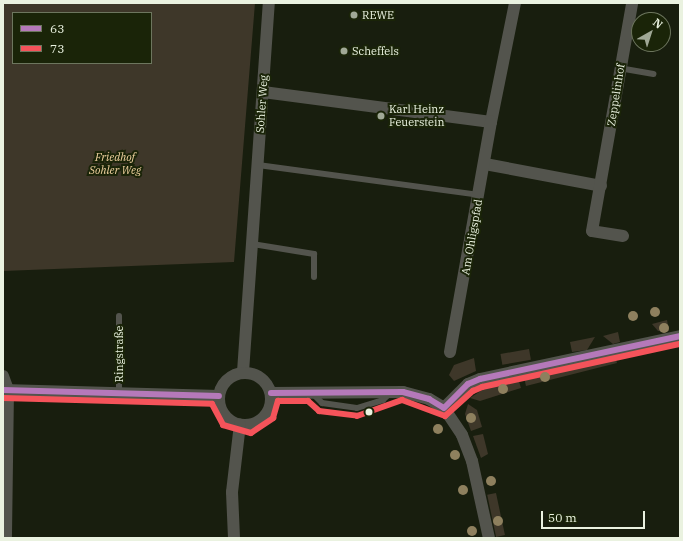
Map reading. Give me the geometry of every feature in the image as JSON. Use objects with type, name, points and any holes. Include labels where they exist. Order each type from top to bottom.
[{"type":"street","name":"Sohler Weg","points":[[243,372],[269,3]]},
{"type":"street","name":"Am Ohligspfad","points":[[450,352],[485,164],[491,122],[515,3]]},
{"type":"street","name":"Zeppelinhof","points":[[623,236],[592,231],[632,3]]},
{"type":"street","points":[[263,92],[491,122]]},
{"type":"street","points":[[485,164],[601,186]]},
{"type":"street","points":[[444,408],[468,384],[480,378],[680,336]]},
{"type":"street","points":[[243,372],[261,378],[271,393],[267,413],[260,421],[240,424],[224,414],[219,396],[227,379],[243,372]]},
{"type":"street","points":[[3,376],[6,390],[6,538]]},
{"type":"street","name":"Ringstraße","points":[[6,390],[219,396]]},
{"type":"street","points":[[271,393],[391,392],[429,399],[444,408],[462,436],[480,490],[489,538]]},
{"type":"street","points":[[234,538],[232,492],[240,424]]},
{"type":"lane","points":[[620,68],[653,74]]},
{"type":"lane","points":[[258,164],[479,194]]},
{"type":"lane","points":[[252,244],[314,254],[314,277]]},
{"type":"lane","name":"Ringstraße","points":[[119,316],[120,393]]},
{"type":"green space","name":"Friedhof Sohler Weg","points":[[3,3],[255,3],[234,262],[3,271]]},
{"type":"green space","points":[[667,320],[669,331],[658,331],[652,324]]},
{"type":"green space","points":[[618,332],[620,342],[613,344],[603,336]]},
{"type":"green space","points":[[595,337],[587,350],[572,352],[570,342]]},
{"type":"green space","points":[[529,349],[531,360],[502,365],[500,354]]},
{"type":"green space","points":[[615,356],[617,363],[526,386],[524,377]]},
{"type":"green space","points":[[474,358],[476,371],[454,381],[449,375],[454,365]]},
{"type":"green space","points":[[518,378],[521,388],[480,401],[470,398],[491,384]]},
{"type":"green space","points":[[468,404],[477,410],[482,427],[471,431],[465,414]]},
{"type":"green space","points":[[483,434],[488,454],[481,458],[473,436]]},
{"type":"green space","points":[[496,493],[505,535],[496,537],[487,495]]},
{"type":"transit line","name":"63","points":[[271,393],[403,392],[429,399],[444,408],[468,384],[480,379],[680,336]]},
{"type":"transit line","name":"73","points":[[3,398],[212,404],[223,425],[251,433],[273,418],[278,401],[308,401],[319,411],[357,416],[402,400],[445,416],[473,391],[482,387],[680,344]]},
{"type":"transit line","name":"63","points":[[3,390],[219,396]]},
{"type":"place","name":"REWE","points":[[354,15]]},
{"type":"place","name":"Scheffels","points":[[344,51]]},
{"type":"place","name":"Karl Heinz Feuerstein","points":[[381,116]]}]
